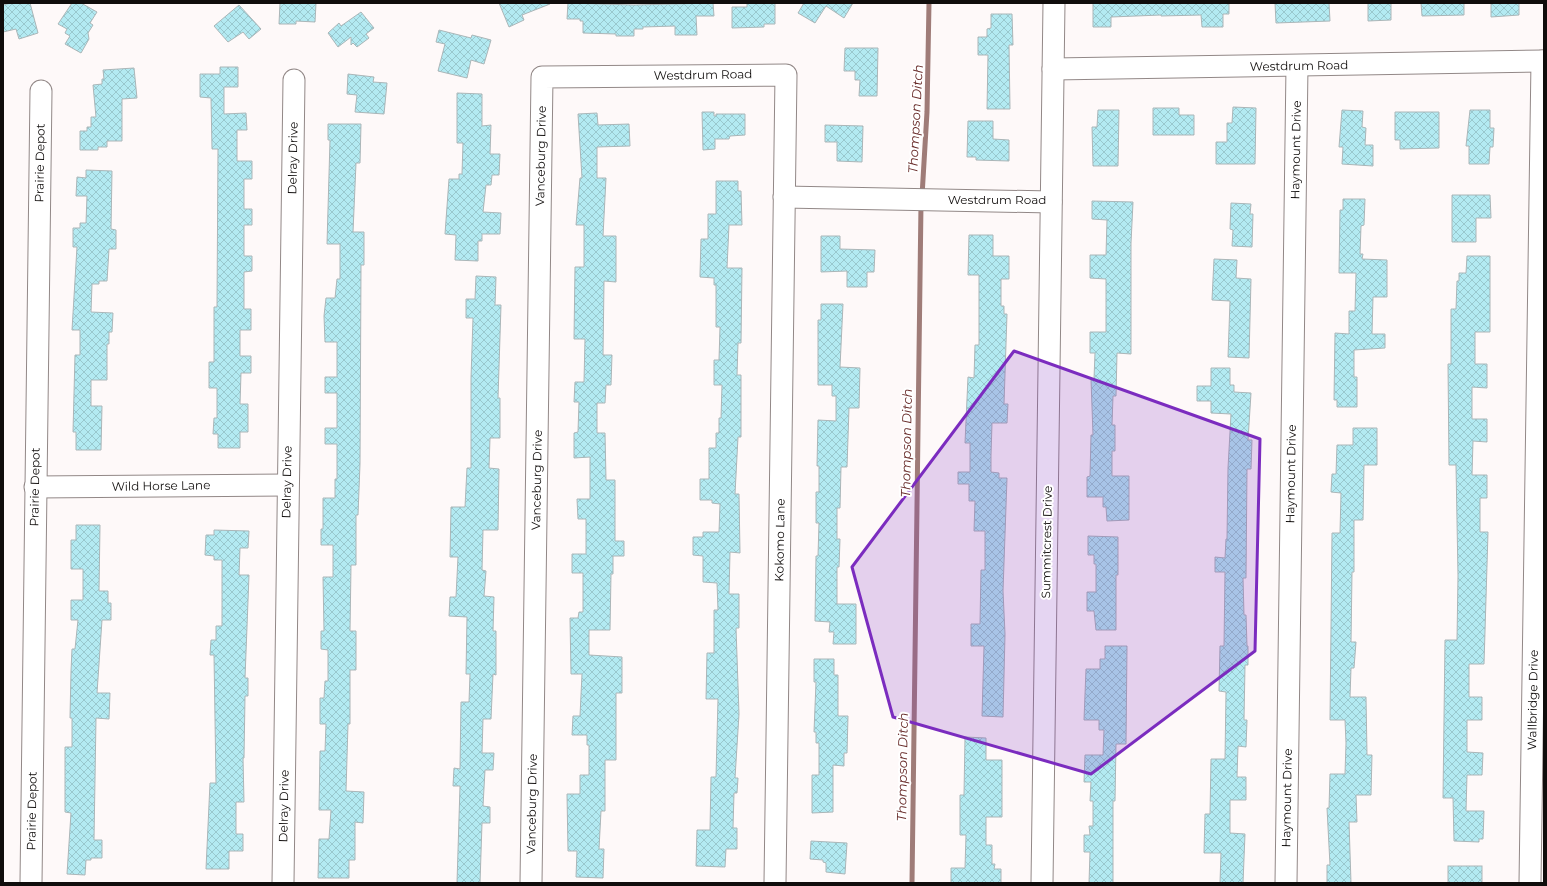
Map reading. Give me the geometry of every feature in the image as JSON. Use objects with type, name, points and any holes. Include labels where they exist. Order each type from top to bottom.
[{"type":"street","points":[[1053,69],[1054,3]]},
{"type":"street","name":"Westdrum Road","points":[[542,77],[786,75],[784,197],[1052,202],[1053,69],[1543,61]]},
{"type":"street","name":"Wallbridge Drive","points":[[1530,883],[1543,61]]},
{"type":"street","name":"Haymount Drive","points":[[1286,883],[1297,66]]},
{"type":"street","name":"Vanceburg Drive","points":[[531,883],[542,77]]},
{"type":"street","name":"Delray Drive","points":[[283,883],[287,486],[294,80]]},
{"type":"street","name":"Prairie Depot","points":[[31,883],[41,91]]},
{"type":"street","name":"Kokomo Lane","points":[[775,883],[784,197]]},
{"type":"street","name":"Summitcrest Drive","points":[[1042,883],[1052,202]]},
{"type":"street","name":"Wild Horse Lane","points":[[35,487],[287,486]]},
{"type":"highlighted area","points":[[1014,351],[1260,439],[1255,651],[1091,774],[893,717],[852,567]]},
{"type":"building","points":[[11,3],[30,3],[38,33],[19,39],[16,29],[3,32],[3,5]]},
{"type":"building","points":[[72,3],[81,3],[97,12],[90,23],[93,25],[88,33],[89,39],[81,53],[65,44],[70,36],[65,33],[67,29],[58,24]]},
{"type":"building","points":[[280,3],[316,3],[315,22],[296,21],[296,24],[279,24]]},
{"type":"building","points":[[499,3],[550,4],[522,15],[524,20],[509,27]]},
{"type":"building","points":[[568,3],[634,5],[713,3],[714,16],[696,16],[697,35],[675,35],[675,26],[643,27],[643,29],[634,29],[634,36],[616,36],[616,34],[583,33],[583,21],[580,21],[580,19],[567,19]]},
{"type":"building","points":[[747,3],[775,3],[775,24],[764,24],[764,27],[732,28],[732,7],[747,7]]},
{"type":"building","points":[[804,3],[853,3],[844,18],[826,6],[815,23],[798,13]]},
{"type":"building","points":[[1093,3],[1229,3],[1229,14],[1223,14],[1223,27],[1202,27],[1201,15],[1161,15],[1111,17],[1111,27],[1093,27]]},
{"type":"building","points":[[1275,3],[1329,3],[1330,21],[1276,23]]},
{"type":"building","points":[[1368,3],[1391,3],[1391,20],[1368,21]]},
{"type":"building","points":[[1421,3],[1464,3],[1464,15],[1422,16]]},
{"type":"building","points":[[1491,3],[1519,3],[1519,15],[1491,17]]},
{"type":"building","points":[[239,5],[261,29],[249,39],[243,32],[228,42],[214,26]]},
{"type":"building","points":[[361,12],[374,28],[366,34],[369,38],[357,47],[353,43],[351,45],[351,37],[338,47],[328,33],[339,23],[341,26]]},
{"type":"building","points":[[991,14],[1012,14],[1013,45],[1009,45],[1010,109],[987,109],[988,55],[978,55],[978,37],[987,37],[987,29],[991,28]]},
{"type":"building","points":[[439,30],[471,38],[472,35],[491,40],[484,64],[471,60],[467,78],[438,71],[445,44],[436,42]]},
{"type":"building","points":[[845,48],[878,48],[877,96],[859,96],[860,80],[855,80],[855,71],[844,71]]},
{"type":"building","points":[[220,67],[238,67],[238,87],[224,87],[224,114],[246,113],[247,130],[237,130],[237,161],[252,161],[252,179],[244,179],[244,209],[252,209],[252,225],[244,225],[244,256],[252,256],[252,271],[244,272],[244,309],[251,309],[251,330],[240,330],[240,356],[251,356],[251,373],[241,373],[240,404],[248,404],[248,432],[240,432],[240,448],[218,448],[218,434],[213,434],[214,418],[217,418],[217,388],[209,388],[209,362],[214,362],[214,307],[217,307],[218,149],[212,149],[211,98],[200,97],[200,74],[220,74]]},
{"type":"building","points":[[134,68],[137,98],[122,99],[122,141],[107,141],[107,147],[98,147],[98,150],[80,150],[80,131],[87,131],[87,127],[91,127],[91,117],[96,117],[93,85],[102,84],[102,79],[104,79],[103,70]]},
{"type":"building","points":[[348,74],[374,77],[373,82],[387,83],[384,114],[355,112],[357,95],[347,94]]},
{"type":"building","points":[[457,93],[482,94],[482,126],[491,125],[490,154],[500,154],[499,175],[492,175],[491,185],[486,185],[483,212],[501,213],[500,234],[482,234],[482,241],[478,241],[478,261],[455,260],[456,235],[445,234],[449,179],[459,179],[459,174],[462,174],[463,143],[457,143]]},
{"type":"building","points":[[1233,107],[1256,108],[1255,164],[1216,164],[1216,142],[1227,142],[1227,123],[1232,123]]},
{"type":"building","points":[[1153,108],[1179,108],[1179,115],[1194,115],[1194,135],[1153,135]]},
{"type":"building","points":[[1098,110],[1119,110],[1118,166],[1093,166],[1092,127],[1097,127]]},
{"type":"building","points":[[1342,110],[1363,111],[1362,127],[1366,128],[1365,145],[1373,145],[1373,166],[1342,164],[1343,147],[1339,147]]},
{"type":"building","points":[[1470,110],[1490,110],[1490,128],[1494,128],[1493,147],[1490,147],[1489,164],[1469,164],[1469,146],[1466,146]]},
{"type":"building","points":[[702,112],[714,112],[714,116],[716,116],[716,114],[745,114],[745,135],[730,136],[729,139],[715,139],[715,149],[703,150]]},
{"type":"building","points":[[1395,112],[1439,112],[1439,148],[1400,149],[1400,140],[1395,140]]},
{"type":"building","points":[[597,113],[598,125],[629,124],[630,146],[597,147],[597,178],[606,178],[603,236],[616,236],[616,282],[604,281],[603,355],[612,355],[611,385],[606,385],[605,403],[597,403],[597,433],[605,433],[606,480],[615,480],[615,541],[624,541],[624,556],[613,556],[613,574],[611,574],[610,630],[589,630],[589,655],[622,657],[622,693],[616,693],[616,760],[605,760],[605,811],[601,811],[599,849],[604,849],[603,878],[576,877],[577,851],[568,851],[567,794],[580,794],[580,775],[589,775],[589,745],[587,745],[587,735],[572,735],[573,716],[580,716],[582,674],[571,674],[570,618],[578,618],[579,612],[583,612],[583,573],[572,573],[572,554],[586,554],[586,519],[578,519],[577,499],[590,499],[590,457],[574,458],[574,433],[578,432],[579,402],[574,402],[575,382],[584,382],[585,339],[574,339],[575,267],[584,267],[584,225],[576,225],[580,178],[582,178],[578,114]]},
{"type":"building","points":[[968,121],[993,121],[993,139],[1009,140],[1009,161],[976,160],[976,157],[967,157]]},
{"type":"building","points":[[328,124],[361,124],[360,163],[356,163],[353,232],[364,232],[364,265],[361,265],[360,464],[358,515],[356,515],[356,565],[351,565],[350,631],[356,631],[356,670],[350,670],[350,724],[348,724],[346,791],[364,792],[363,823],[355,822],[355,860],[349,860],[349,878],[318,878],[319,839],[329,839],[331,810],[319,810],[320,751],[325,751],[326,724],[320,724],[320,698],[324,698],[325,681],[328,681],[328,650],[321,649],[321,631],[324,631],[323,577],[333,577],[333,545],[321,545],[321,529],[323,529],[323,498],[335,498],[335,479],[337,479],[337,444],[325,444],[325,428],[337,428],[337,393],[325,393],[325,377],[337,377],[337,342],[325,342],[324,316],[326,298],[335,298],[337,279],[340,279],[340,244],[327,244],[330,140],[328,140]]},
{"type":"building","points":[[825,125],[863,126],[862,162],[837,161],[837,142],[825,142]]},
{"type":"building","points":[[86,170],[112,171],[111,229],[116,230],[116,249],[109,249],[107,281],[99,281],[99,284],[92,284],[91,312],[113,313],[112,332],[109,332],[109,344],[107,344],[107,380],[91,380],[91,406],[102,406],[101,450],[76,450],[76,432],[73,432],[75,355],[80,355],[80,330],[72,330],[77,247],[73,247],[73,228],[80,228],[80,223],[86,223],[87,196],[76,196],[77,177],[86,178]]},
{"type":"building","points":[[716,181],[738,181],[738,191],[741,191],[742,225],[729,225],[727,268],[742,268],[741,343],[738,343],[737,375],[741,375],[741,437],[738,437],[735,494],[739,494],[740,553],[730,552],[729,594],[739,594],[739,628],[736,628],[739,714],[735,778],[738,778],[737,793],[734,793],[733,828],[737,828],[737,849],[726,849],[725,867],[696,866],[697,830],[710,830],[711,777],[716,777],[718,699],[706,699],[707,653],[714,653],[714,610],[718,610],[717,583],[703,582],[703,556],[693,555],[693,537],[703,537],[703,532],[719,532],[720,504],[712,503],[712,500],[700,500],[700,479],[709,479],[709,448],[716,448],[716,433],[719,433],[719,418],[721,418],[722,385],[714,385],[714,360],[719,360],[720,327],[716,327],[716,285],[714,285],[714,278],[700,277],[701,239],[708,239],[708,214],[716,214]]},
{"type":"building","points":[[1452,195],[1490,195],[1491,218],[1476,218],[1476,242],[1452,242]]},
{"type":"building","points":[[1343,199],[1365,199],[1364,225],[1361,226],[1360,254],[1363,254],[1362,259],[1387,260],[1387,297],[1373,297],[1372,334],[1385,334],[1385,348],[1354,350],[1354,377],[1357,377],[1357,407],[1337,407],[1337,400],[1334,400],[1335,333],[1349,334],[1349,311],[1355,311],[1356,273],[1339,273],[1340,210],[1343,210]]},
{"type":"building","points":[[1092,201],[1133,202],[1131,243],[1131,354],[1117,353],[1116,396],[1113,396],[1112,425],[1115,425],[1115,451],[1112,451],[1112,476],[1129,476],[1129,520],[1107,521],[1106,507],[1103,507],[1103,497],[1087,497],[1087,477],[1090,476],[1091,435],[1093,435],[1091,379],[1094,379],[1095,353],[1090,353],[1090,332],[1106,332],[1106,279],[1090,278],[1090,255],[1106,255],[1107,220],[1092,219]]},
{"type":"building","points":[[1231,203],[1251,204],[1250,214],[1253,214],[1252,247],[1232,246],[1233,230],[1230,229]]},
{"type":"building","points":[[969,235],[993,235],[993,256],[1009,256],[1009,279],[1001,279],[1001,306],[1004,306],[1004,314],[1007,314],[1004,404],[1008,404],[1007,423],[992,423],[991,455],[991,472],[999,473],[999,478],[1007,478],[1003,591],[1005,634],[1003,717],[982,716],[984,646],[971,646],[971,624],[980,624],[981,570],[985,570],[985,531],[974,531],[975,501],[969,501],[969,484],[958,484],[958,472],[970,472],[970,443],[965,443],[968,377],[974,378],[975,345],[979,345],[979,275],[968,275]]},
{"type":"building","points":[[821,236],[840,236],[840,249],[875,250],[874,272],[867,272],[867,287],[847,287],[847,271],[821,272]]},
{"type":"building","points":[[1467,256],[1490,256],[1490,332],[1475,332],[1475,364],[1487,364],[1487,388],[1472,387],[1472,419],[1487,419],[1487,442],[1473,441],[1472,475],[1487,475],[1487,498],[1480,498],[1480,532],[1488,532],[1484,664],[1469,664],[1469,697],[1482,697],[1482,720],[1467,720],[1467,752],[1483,753],[1482,775],[1467,775],[1466,811],[1484,811],[1483,839],[1479,839],[1479,842],[1454,841],[1453,798],[1443,798],[1445,640],[1457,640],[1458,576],[1456,465],[1449,465],[1448,364],[1451,364],[1451,309],[1456,309],[1457,281],[1459,281],[1459,273],[1466,273]]},
{"type":"building","points":[[1214,259],[1237,260],[1236,278],[1251,279],[1249,358],[1228,357],[1230,301],[1212,300]]},
{"type":"building","points":[[476,276],[496,277],[495,305],[501,305],[498,398],[500,398],[500,438],[490,438],[489,468],[499,469],[498,530],[483,530],[482,570],[486,571],[484,596],[494,597],[493,631],[496,631],[496,675],[493,674],[491,719],[483,719],[482,753],[494,753],[493,770],[485,770],[483,806],[490,807],[490,823],[482,823],[480,883],[457,883],[460,786],[453,786],[454,768],[460,769],[461,702],[469,702],[470,674],[466,674],[467,617],[449,616],[450,597],[456,597],[458,557],[450,557],[451,507],[465,507],[467,468],[471,468],[473,318],[466,318],[466,299],[475,299]]},
{"type":"building","points":[[821,304],[843,304],[840,367],[860,368],[859,408],[849,408],[847,467],[841,467],[840,508],[837,508],[837,539],[840,539],[839,567],[837,567],[837,604],[856,604],[856,644],[833,644],[834,632],[829,632],[830,622],[815,621],[816,556],[818,556],[819,523],[816,523],[816,492],[819,492],[819,466],[817,466],[818,420],[836,421],[836,396],[832,396],[832,385],[818,385],[818,320],[821,320]]},
{"type":"building","points":[[1211,368],[1230,368],[1230,385],[1234,385],[1234,392],[1251,393],[1248,440],[1252,440],[1251,469],[1247,469],[1246,578],[1243,578],[1244,615],[1246,615],[1248,646],[1248,665],[1245,665],[1244,720],[1247,720],[1246,747],[1238,746],[1237,777],[1246,777],[1246,800],[1230,800],[1230,833],[1245,834],[1243,883],[1220,883],[1221,853],[1204,853],[1205,814],[1210,814],[1211,759],[1225,759],[1226,692],[1219,691],[1220,646],[1224,646],[1225,572],[1215,572],[1215,557],[1225,558],[1227,539],[1228,468],[1231,414],[1211,413],[1211,401],[1197,401],[1197,386],[1211,386]]},
{"type":"building","points":[[1353,428],[1377,428],[1377,465],[1364,465],[1363,520],[1354,520],[1354,572],[1352,572],[1351,642],[1356,642],[1354,668],[1351,668],[1350,697],[1366,697],[1367,755],[1372,755],[1371,795],[1356,795],[1357,822],[1349,822],[1351,883],[1327,883],[1327,865],[1330,865],[1327,808],[1329,808],[1330,774],[1345,774],[1346,743],[1345,720],[1330,720],[1332,533],[1340,533],[1341,493],[1331,492],[1332,474],[1336,474],[1337,445],[1353,445]]},
{"type":"building","points":[[76,525],[100,525],[99,591],[108,591],[108,603],[111,603],[111,620],[102,620],[97,693],[110,693],[109,719],[96,718],[94,840],[102,840],[102,858],[91,858],[91,860],[86,860],[85,875],[67,874],[71,813],[65,812],[65,747],[72,747],[72,718],[70,718],[72,649],[75,649],[78,620],[71,620],[71,600],[83,600],[83,569],[71,569],[71,540],[76,540]]},
{"type":"building","points":[[214,530],[249,531],[248,548],[240,548],[239,575],[249,575],[245,678],[248,678],[248,696],[245,696],[243,758],[244,802],[236,802],[236,834],[243,834],[243,851],[229,851],[229,869],[206,869],[210,783],[216,783],[214,655],[210,655],[211,640],[216,640],[216,626],[222,626],[222,560],[214,560],[214,556],[205,555],[206,535],[214,535]]},
{"type":"building","points":[[1088,536],[1118,537],[1116,630],[1096,630],[1094,611],[1087,611],[1087,592],[1096,592],[1096,564],[1094,564],[1094,555],[1088,555]]},
{"type":"building","points":[[1105,646],[1127,646],[1126,744],[1116,744],[1115,801],[1113,801],[1113,883],[1089,883],[1090,852],[1084,852],[1084,835],[1090,835],[1089,826],[1093,826],[1093,801],[1090,801],[1091,782],[1084,782],[1085,755],[1103,755],[1104,730],[1099,730],[1099,720],[1084,720],[1086,669],[1100,669],[1100,659],[1105,659]]},
{"type":"building","points":[[814,659],[834,659],[834,675],[838,675],[838,716],[848,716],[847,753],[844,753],[844,766],[833,765],[833,812],[812,813],[812,775],[819,775],[819,743],[816,743],[816,732],[814,732],[816,682],[814,682]]},
{"type":"building","points":[[965,737],[986,738],[986,760],[1002,760],[1002,817],[986,817],[986,845],[992,845],[992,864],[995,864],[994,869],[1001,869],[1001,883],[951,883],[951,868],[965,868],[966,835],[960,835],[960,795],[964,795]]},
{"type":"building","points":[[811,841],[847,843],[845,874],[826,872],[826,863],[823,862],[823,860],[810,859]]},
{"type":"building","points":[[1448,866],[1482,866],[1482,883],[1448,883]]},
{"type":"waterway","name":"Thompson Ditch","points":[[922,196],[927,112],[929,3]]},
{"type":"waterway","name":"Thompson Ditch","points":[[912,883],[921,204]]}]
